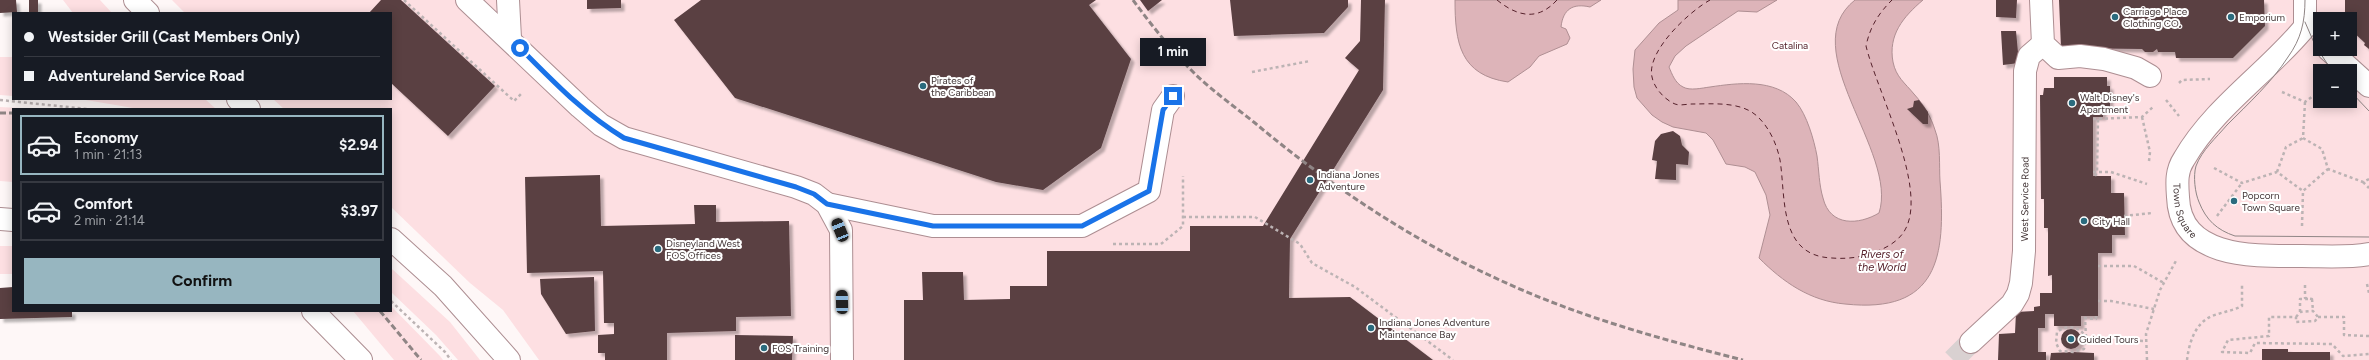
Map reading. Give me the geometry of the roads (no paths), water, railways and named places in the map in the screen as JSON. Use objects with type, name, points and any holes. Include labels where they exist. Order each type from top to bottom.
[{"type":"street","points":[[135,0],[147,12]]},
{"type":"street","points":[[467,0],[510,38],[580,107],[601,125],[624,138],[796,187],[814,194],[827,204],[933,226],[1082,226],[1149,191],[1163,110],[1173,96]]},
{"type":"street","points":[[508,0],[510,38]]},
{"type":"street","points":[[2041,0],[2043,44],[2058,58],[2080,56],[2104,59],[2136,68],[2150,76]]},
{"type":"street","points":[[2305,0],[2312,34]]},
{"type":"street","name":"Town Square","points":[[2312,34],[2214,118],[2184,157],[2178,170],[2179,210],[2192,232],[2211,245],[2234,254],[2369,254]]},
{"type":"street","name":"West Service Road","points":[[1971,342],[2012,304],[2018,294],[2021,283],[2024,251],[2024,71],[2029,56],[2043,44]]},
{"type":"street","points":[[2336,56],[2369,86]]},
{"type":"street","points":[[239,100],[248,108]]},
{"type":"street","points":[[827,204],[840,230],[842,360]]},
{"type":"street","points":[[0,220],[12,220]]},
{"type":"street","points":[[392,240],[443,286],[509,360]]},
{"type":"street","points":[[314,312],[361,360]]},
{"type":"water","points":[[1455,0],[1601,0],[1590,7],[1579,6],[1570,9],[1564,16],[1561,27],[1566,29],[1570,38],[1567,44],[1539,56],[1530,67],[1508,82],[1492,78],[1479,72],[1470,64],[1459,43],[1455,16]]},
{"type":"water","name":"Rivers of the World","points":[[1678,0],[1777,0],[1757,12],[1738,11],[1686,46],[1675,56],[1669,67],[1676,81],[1680,85],[1689,89],[1732,84],[1755,84],[1778,89],[1787,94],[1800,107],[1810,128],[1817,156],[1823,198],[1827,207],[1832,214],[1839,219],[1854,221],[1863,220],[1879,213],[1881,188],[1875,161],[1841,73],[1835,45],[1839,21],[1855,0],[1923,0],[1903,20],[1895,35],[1892,52],[1896,72],[1901,80],[1921,102],[1929,116],[1937,136],[1939,149],[1941,234],[1937,256],[1930,275],[1918,290],[1900,300],[1876,305],[1832,302],[1820,299],[1798,289],[1778,275],[1759,258],[1770,215],[1766,195],[1755,172],[1745,167],[1726,164],[1713,140],[1706,133],[1673,127],[1662,122],[1652,115],[1637,98],[1634,87],[1633,69],[1635,50],[1659,23],[1678,10]]},
{"type":"tunnel","points":[[1953,360],[1971,342]]},
{"type":"tram line","points":[[2305,0],[2304,16],[2299,37],[2282,66],[2267,84],[2214,139],[2199,160],[2196,166],[2195,175],[2196,194],[2205,214],[2213,224],[2223,231],[2235,236],[2369,237]]},
{"type":"tram line","points":[[2305,22],[2315,45],[2327,64]]},
{"type":"tram line","points":[[2357,98],[2369,111]]},
{"type":"railway","points":[[1133,0],[1171,48],[1196,75],[1210,87],[1309,166],[1397,226],[1458,260],[1551,302],[1646,334],[1743,360]]},
{"type":"railway","points":[[0,113],[12,113]]},
{"type":"railway","points":[[381,312],[421,360]]},
{"type":"place","name":"Carriage Place Clothing CO.","points":[[2115,17]]},
{"type":"place","name":"Emporium","points":[[2231,17]]},
{"type":"place","name":"Pirates of the Caribbean","points":[[923,86]]},
{"type":"place","name":"Walt Disney's Apartment","points":[[2072,103]]},
{"type":"place","name":"Indiana Jones Adventure","points":[[1310,180]]},
{"type":"place","name":"Popcorn Town Square","points":[[2234,201]]},
{"type":"place","name":"City Hall","points":[[2084,221]]},
{"type":"place","name":"Disneyland West FOS Offices","points":[[658,249]]},
{"type":"place","name":"Indiana Jones Adventure Maintenance Bay","points":[[1371,328]]},
{"type":"place","name":"Guided Tours","points":[[2071,339]]},
{"type":"place","name":"FOS Training","points":[[764,348]]},
{"type":"park label","name":"Catalina","points":[[1790,45]]}]
